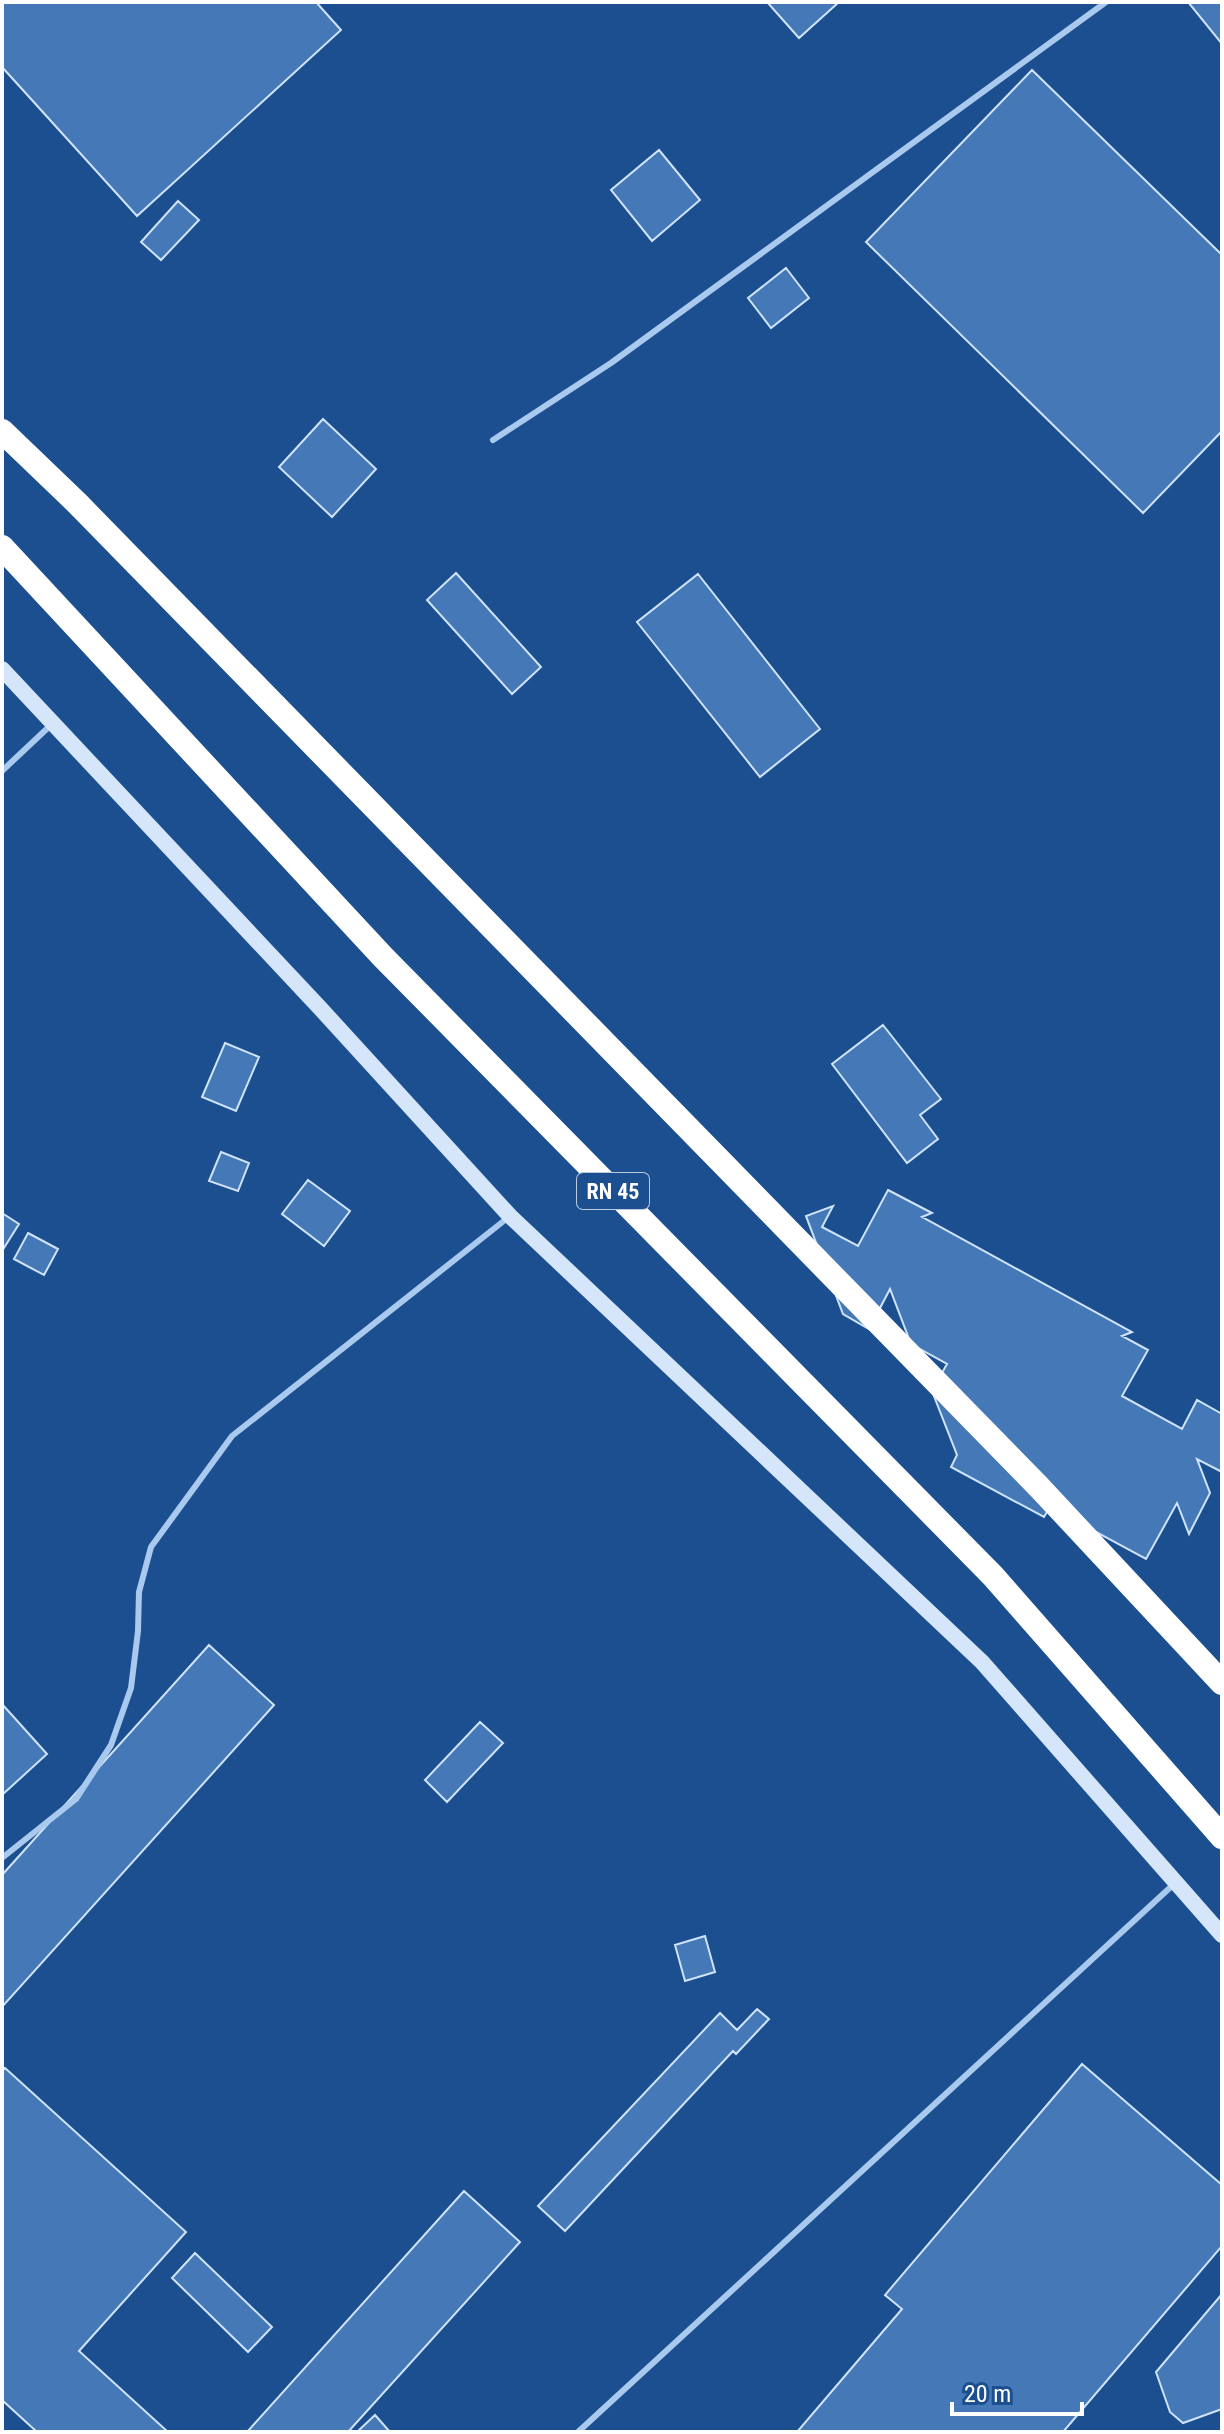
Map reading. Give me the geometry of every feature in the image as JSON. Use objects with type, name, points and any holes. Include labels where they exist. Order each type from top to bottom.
[{"type":"highway","points":[[2,431],[78,504],[1039,1487],[1222,1683]]},
{"type":"highway","name":"RN 45","points":[[2,547],[383,957],[993,1576],[1222,1837]]},
{"type":"main road","points":[[2,669],[510,1216],[982,1662],[1222,1935]]},
{"type":"lane","points":[[493,440],[611,363],[1106,2]]},
{"type":"lane","points":[[2,771],[53,723]]},
{"type":"lane","points":[[2,1858],[76,1799],[111,1745],[131,1688],[139,1592],[151,1547],[232,1436],[510,1216]]},
{"type":"lane","points":[[578,2432],[1176,1881]]},
{"type":"building","points":[[2,2],[316,2],[341,30],[137,216],[2,67]]},
{"type":"building","points":[[767,2],[839,2],[799,38]]},
{"type":"building","points":[[1188,2],[1222,2],[1222,44]]},
{"type":"building","points":[[1032,70],[1222,255],[1222,431],[1143,513],[866,242]]},
{"type":"building","points":[[659,150],[700,200],[652,241],[611,190]]},
{"type":"building","points":[[178,201],[199,220],[161,260],[141,242]]},
{"type":"building","points":[[786,268],[809,298],[771,328],[748,298]]},
{"type":"building","points":[[323,419],[376,469],[332,517],[279,467]]},
{"type":"building","points":[[456,573],[541,667],[512,694],[427,600]]},
{"type":"building","points":[[698,574],[820,729],[760,777],[637,622]]},
{"type":"building","points":[[883,1025],[941,1099],[920,1115],[938,1139],[907,1163],[832,1064]]},
{"type":"building","points":[[225,1043],[259,1057],[236,1111],[202,1097]]},
{"type":"building","points":[[221,1152],[249,1163],[238,1191],[209,1181]]},
{"type":"building","points":[[308,1180],[350,1211],[324,1246],[282,1214]]},
{"type":"building","points":[[888,1190],[932,1213],[922,1217],[1132,1332],[1122,1336],[1148,1350],[1122,1396],[1182,1429],[1197,1400],[1222,1414],[1222,1472],[1197,1459],[1210,1493],[1189,1534],[1177,1503],[1146,1559],[1050,1507],[1044,1517],[951,1467],[957,1455],[932,1391],[947,1364],[911,1344],[890,1289],[869,1329],[843,1314],[806,1216],[833,1206],[822,1227],[858,1246]]},
{"type":"building","points":[[2,1213],[19,1224],[2,1251]]},
{"type":"building","points":[[28,1233],[58,1249],[44,1275],[14,1259]]},
{"type":"building","points":[[209,1645],[274,1705],[2,2007],[2,1875]]},
{"type":"building","points":[[2,1704],[47,1754],[2,1795]]},
{"type":"building","points":[[480,1722],[503,1743],[447,1802],[425,1780]]},
{"type":"building","points":[[705,1936],[715,1972],[685,1981],[675,1945]]},
{"type":"building","points":[[757,2009],[769,2019],[736,2054],[733,2051],[565,2231],[538,2206],[720,2013],[737,2030]]},
{"type":"building","points":[[1082,2064],[1222,2185],[1222,2246],[1063,2432],[797,2432],[902,2309],[885,2295]]},
{"type":"building","points":[[5,2068],[186,2232],[79,2351],[168,2432],[37,2432],[2,2400],[2,2071]]},
{"type":"building","points":[[464,2191],[520,2242],[348,2432],[247,2432]]},
{"type":"building","points":[[195,2253],[272,2327],[248,2352],[172,2278]]},
{"type":"building","points":[[1222,2294],[1222,2409],[1183,2423],[1170,2412],[1156,2372]]},
{"type":"building","points":[[375,2415],[390,2432],[357,2432]]}]
